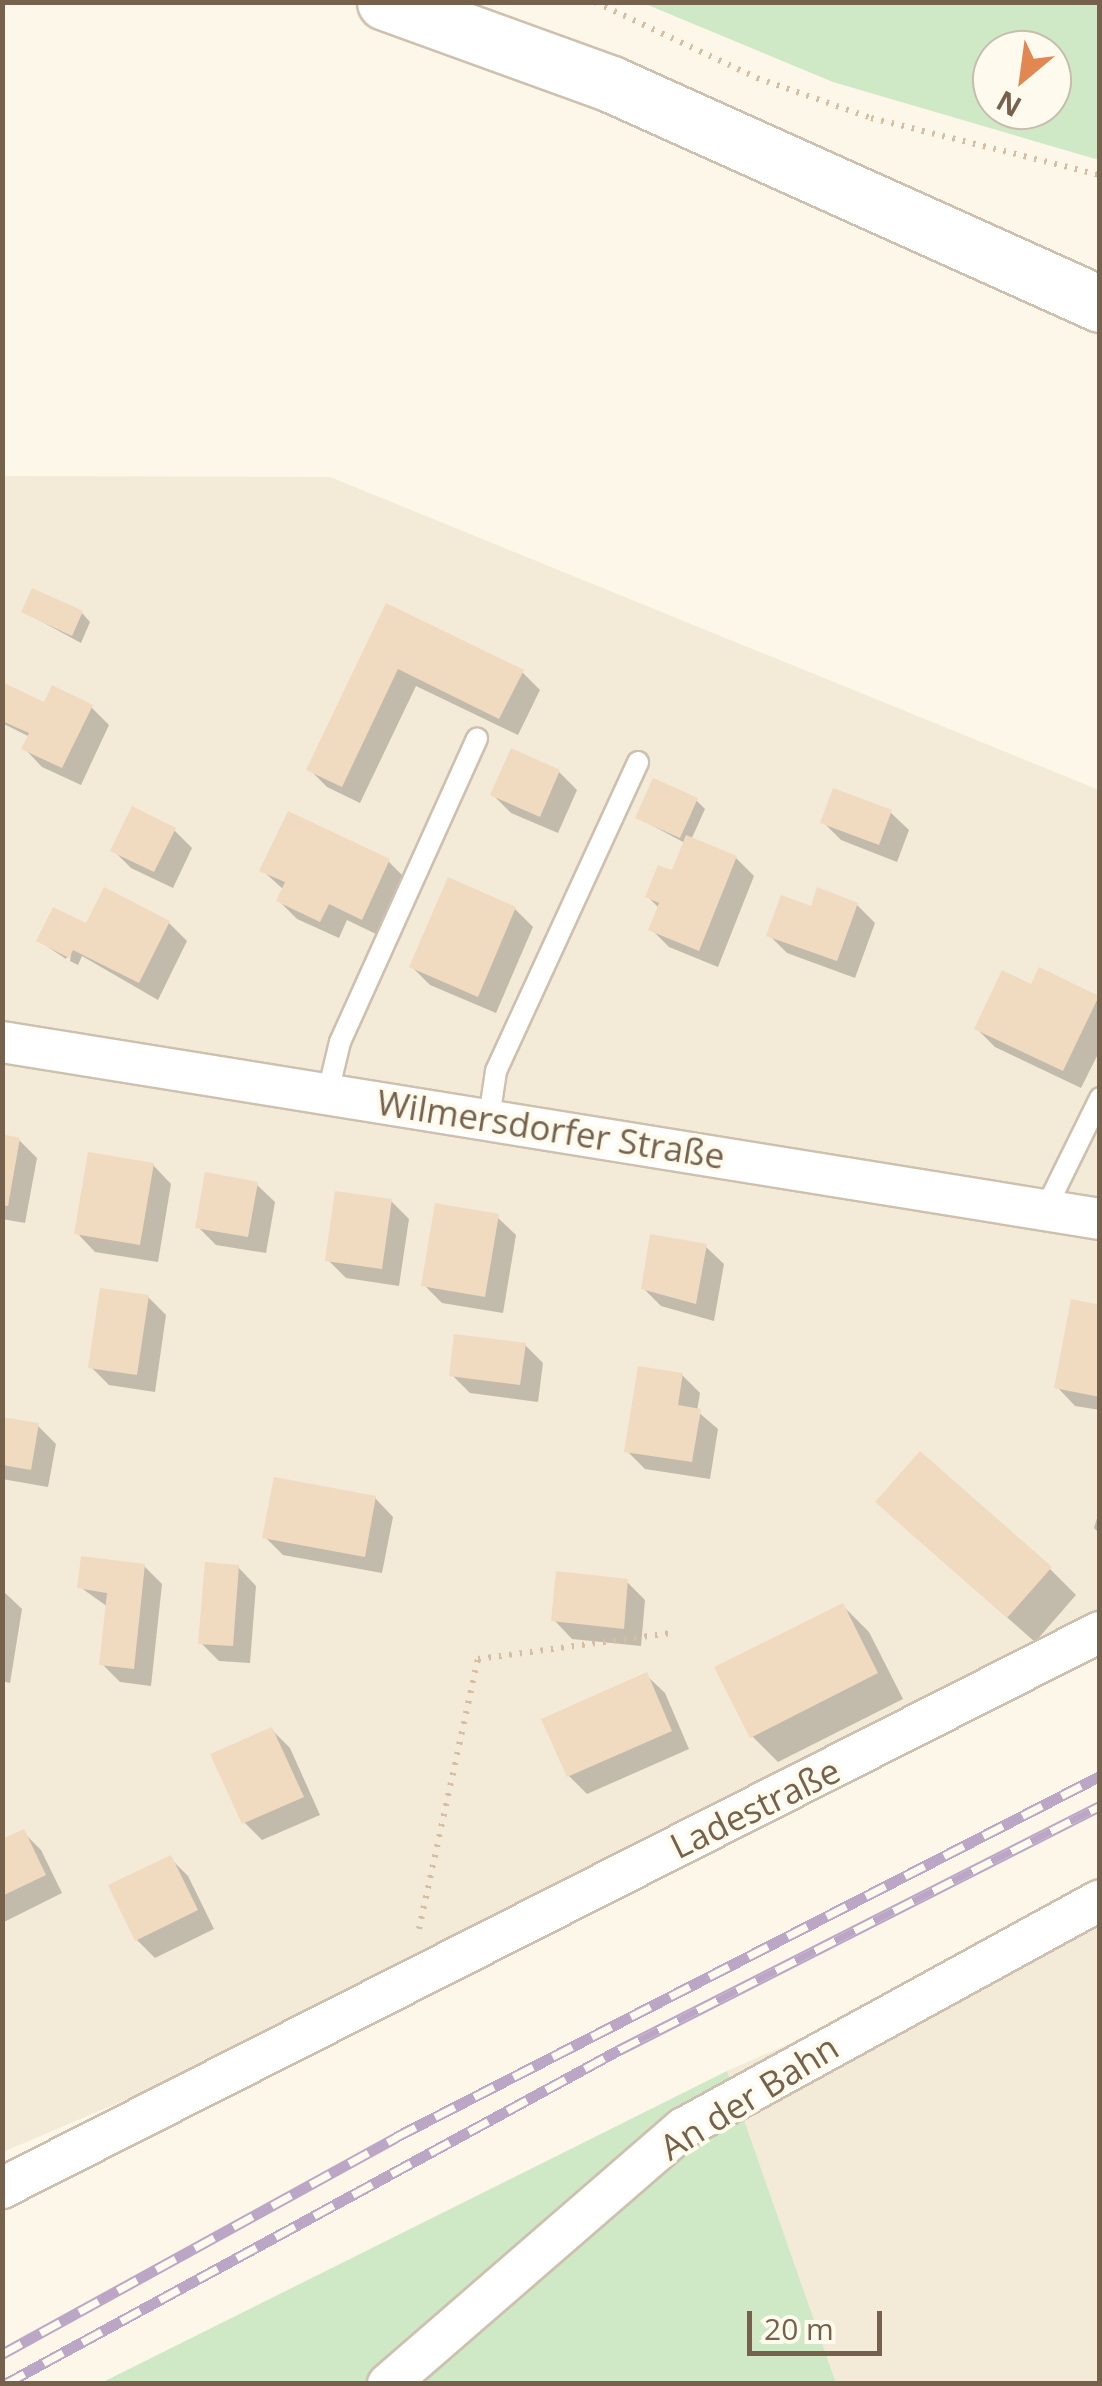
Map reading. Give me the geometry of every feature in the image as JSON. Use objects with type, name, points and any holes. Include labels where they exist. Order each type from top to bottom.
[{"type":"main road","points":[[386,2],[612,84],[1100,304]]},
{"type":"street","name":"Wilmersdorfer Straße","points":[[2,1042],[1100,1219]]},
{"type":"street","name":"Ladestraße","points":[[2,2188],[408,1979],[1031,1672],[1100,1632]]},
{"type":"street","name":"An der Bahn","points":[[388,2384],[684,2128],[1100,1900]]},
{"type":"lane","points":[[328,1092],[340,1042],[477,738]]},
{"type":"lane","points":[[489,1118],[496,1072],[638,762]]},
{"type":"lane","points":[[1045,1210],[1100,1098]]},
{"type":"path","points":[[595,2],[757,78],[872,118],[1100,175]]},
{"type":"path","points":[[408,1979],[478,1659],[670,1633]]},
{"type":"shaded area","points":[[3,476],[330,477],[1099,790],[1099,1632],[408,1979],[3,2152]]},
{"type":"shaded area","points":[[1099,1908],[1099,2383],[836,2383],[727,2071]]},
{"type":"green space","points":[[643,3],[1099,3],[1099,160],[997,130],[1072,130],[1072,30],[972,30],[972,123],[833,82]]},
{"type":"green space","points":[[727,2071],[836,2383],[99,2384]]},
{"type":"building","points":[[32,588],[83,611],[72,636],[21,612]]},
{"type":"building","points":[[386,603],[524,670],[499,719],[398,669],[342,787],[306,770]]},
{"type":"building","points":[[2,682],[44,702],[52,685],[93,705],[62,768],[21,749],[29,733],[2,721]]},
{"type":"building","points":[[511,748],[560,770],[540,817],[490,795]]},
{"type":"building","points":[[653,778],[698,798],[680,838],[635,818]]},
{"type":"building","points":[[833,788],[892,810],[879,845],[820,823]]},
{"type":"building","points":[[132,806],[176,828],[154,872],[110,851]]},
{"type":"building","points":[[288,811],[390,859],[362,920],[329,904],[320,922],[276,901],[285,882],[259,871]]},
{"type":"building","points":[[686,835],[737,856],[699,951],[648,930],[659,903],[645,897],[658,865],[672,870]]},
{"type":"building","points":[[448,877],[516,907],[478,997],[409,967]]},
{"type":"building","points":[[104,887],[170,921],[139,983],[73,950],[69,958],[36,941],[53,907],[86,923]]},
{"type":"building","points":[[817,887],[858,903],[837,961],[766,936],[781,895],[811,906]]},
{"type":"building","points":[[1039,967],[1099,996],[1063,1071],[974,1029],[1002,970],[1031,984]]},
{"type":"building","points":[[2,1134],[20,1138],[8,1206],[2,1205]]},
{"type":"building","points":[[88,1152],[154,1163],[140,1245],[74,1234]]},
{"type":"building","points":[[205,1172],[258,1182],[248,1237],[195,1228]]},
{"type":"building","points":[[335,1191],[392,1199],[382,1269],[325,1261]]},
{"type":"building","points":[[435,1203],[499,1214],[485,1297],[421,1286]]},
{"type":"building","points":[[650,1234],[707,1244],[696,1304],[641,1289]]},
{"type":"building","points":[[100,1288],[149,1295],[137,1375],[88,1368]]},
{"type":"building","points":[[1071,1299],[1100,1305],[1100,1397],[1054,1388]]},
{"type":"building","points":[[454,1334],[526,1343],[520,1385],[449,1376]]},
{"type":"building","points":[[638,1366],[683,1373],[678,1405],[701,1409],[692,1462],[624,1452]]},
{"type":"building","points":[[2,1417],[39,1423],[31,1470],[2,1465]]},
{"type":"building","points":[[920,1451],[1052,1567],[1007,1618],[875,1502]]},
{"type":"building","points":[[274,1477],[376,1496],[365,1557],[262,1538]]},
{"type":"building","points":[[81,1556],[145,1564],[134,1669],[99,1665],[107,1593],[77,1588]]},
{"type":"building","points":[[205,1562],[239,1565],[233,1646],[198,1644]]},
{"type":"building","points":[[556,1571],[628,1579],[624,1629],[551,1621]]},
{"type":"building","points":[[843,1603],[878,1673],[750,1738],[714,1667]]},
{"type":"building","points":[[647,1672],[672,1731],[567,1777],[541,1719]]},
{"type":"building","points":[[272,1727],[304,1797],[242,1824],[210,1754]]},
{"type":"building","points":[[24,1829],[46,1875],[2,1896],[2,1839]]},
{"type":"building","points":[[171,1855],[198,1910],[135,1941],[108,1885]]},
{"type":"railway","points":[[2,2354],[396,2137],[1100,1776]]},
{"type":"railway","points":[[5,2384],[619,2050],[1100,1806]]}]
